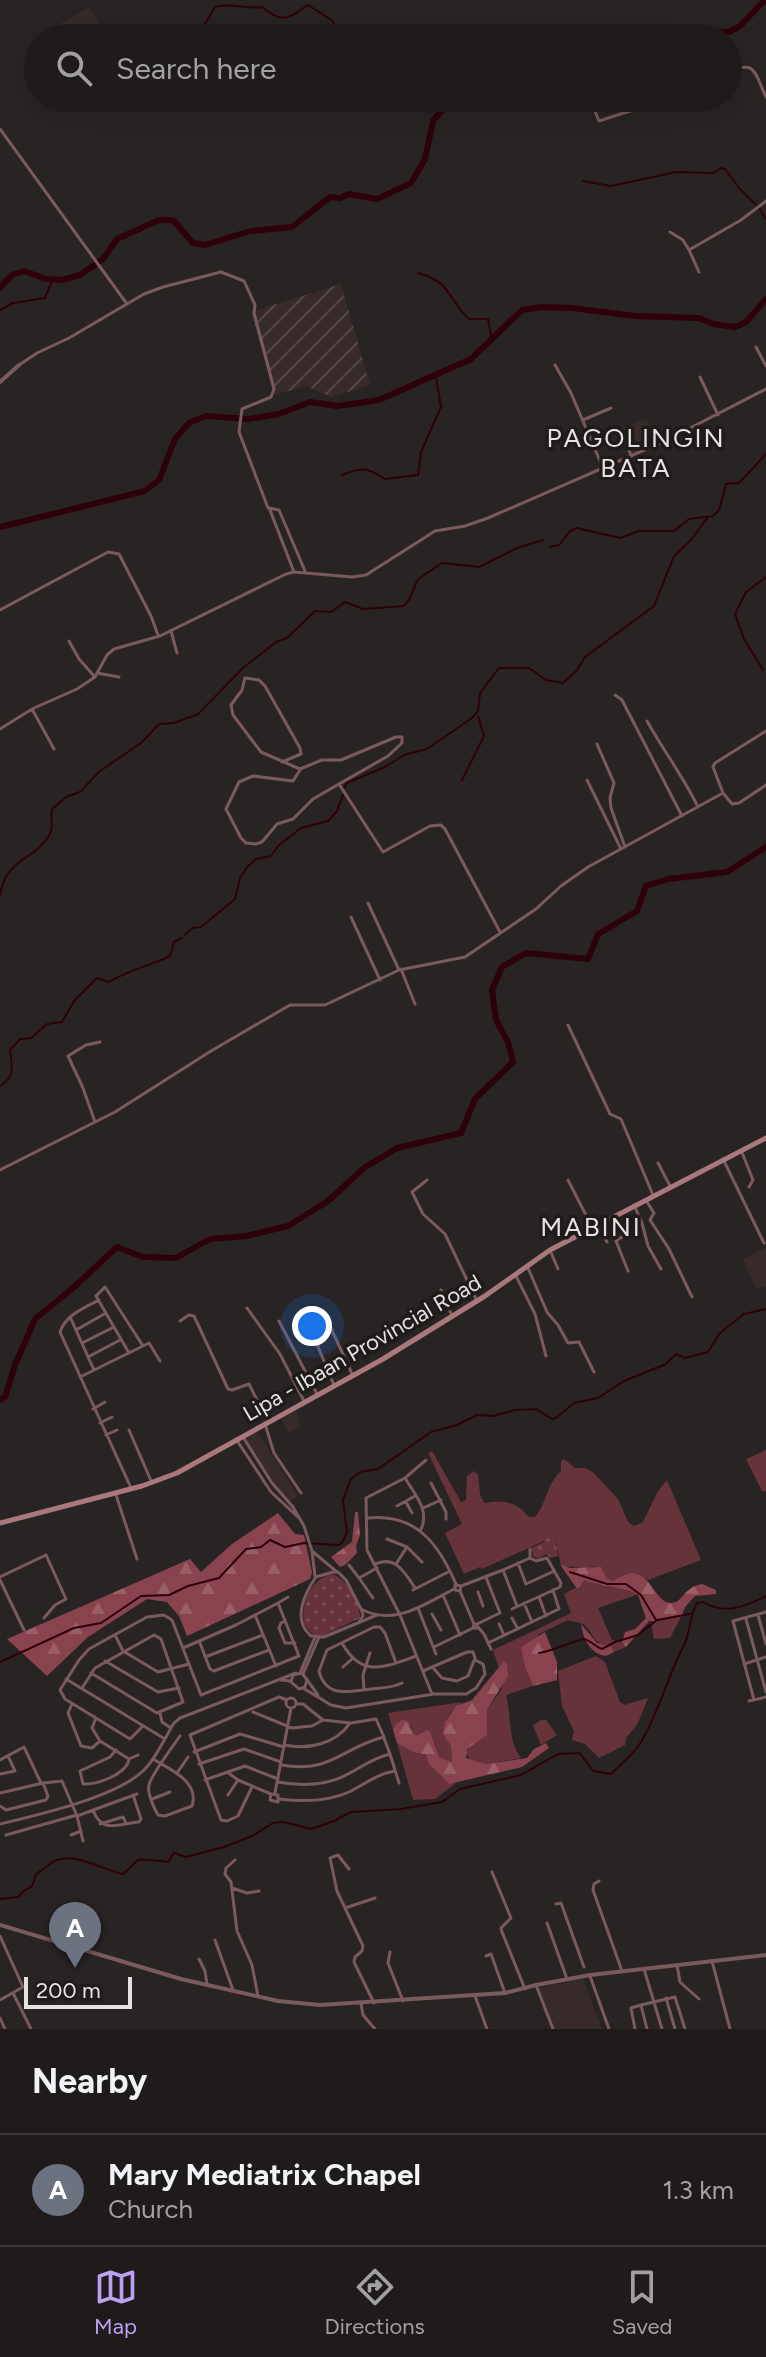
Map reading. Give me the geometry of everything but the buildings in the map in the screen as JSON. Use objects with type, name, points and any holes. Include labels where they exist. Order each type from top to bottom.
[{"type":"main road","name":"Lipa - Ibaan Provincial Road","points":[[0,1523],[132,1489],[182,1470],[353,1376],[477,1301],[550,1250],[766,1138]]},
{"type":"street","points":[[742,66],[748,65],[754,71],[766,97]]},
{"type":"street","points":[[595,112],[599,121],[629,112]]},
{"type":"street","points":[[0,129],[127,304]]},
{"type":"street","points":[[689,250],[741,220],[766,201]]},
{"type":"street","points":[[670,232],[683,240],[699,272]]},
{"type":"street","points":[[0,382],[19,365],[163,287],[221,272],[244,281],[255,305],[254,313],[274,389],[271,397],[245,406],[238,424],[294,572]]},
{"type":"street","points":[[756,347],[766,366]]},
{"type":"street","points":[[555,365],[603,468]]},
{"type":"street","points":[[700,377],[718,415]]},
{"type":"street","points":[[0,729],[32,709],[77,689],[96,675],[114,649],[171,631],[294,572],[352,577],[366,575],[435,531],[488,518],[631,456],[766,389]]},
{"type":"street","points":[[583,420],[611,408]]},
{"type":"street","points":[[623,433],[631,456]]},
{"type":"street","points":[[270,510],[279,510],[305,572]]},
{"type":"street","points":[[0,610],[108,552],[115,552],[119,554],[151,616],[158,636]]},
{"type":"street","points":[[171,631],[177,653]]},
{"type":"street","points":[[69,641],[79,659],[96,675],[119,677]]},
{"type":"street","points":[[282,762],[298,757],[300,748],[265,686],[259,680],[245,678],[242,690],[231,705],[233,715],[261,752],[282,762],[300,769],[322,760],[341,760],[402,737],[402,743],[388,756],[313,799],[293,819],[277,824],[262,842],[246,843],[229,819],[226,809],[239,782],[253,776],[293,781],[300,769]]},
{"type":"street","points":[[615,695],[622,700],[682,816]]},
{"type":"street","points":[[32,709],[54,749]]},
{"type":"street","points":[[647,721],[676,764],[698,807]]},
{"type":"street","points":[[766,731],[715,763],[714,772],[723,793],[735,804],[766,785]]},
{"type":"street","points":[[597,744],[614,783],[610,802],[623,848]]},
{"type":"street","points":[[587,780],[623,848]]},
{"type":"street","points":[[339,784],[383,852],[430,826],[441,825],[500,932]]},
{"type":"street","points":[[0,1170],[115,1112],[208,1052],[290,1005],[325,1005],[400,969],[455,961],[536,909],[588,867],[723,793]]},
{"type":"street","points":[[368,903],[415,1004]]},
{"type":"street","points":[[351,917],[380,980]]},
{"type":"street","points":[[568,1025],[610,1114],[621,1119],[653,1195]]},
{"type":"street","points":[[95,1122],[68,1056],[86,1045],[100,1042]]},
{"type":"street","points":[[741,1150],[753,1180],[749,1187]]},
{"type":"street","points":[[723,1159],[764,1243]]},
{"type":"street","points":[[658,1163],[670,1186]]},
{"type":"street","points":[[427,1180],[412,1192],[423,1214],[445,1234],[477,1301]]},
{"type":"street","points":[[568,1180],[607,1242]]},
{"type":"street","points":[[645,1199],[653,1212],[650,1220],[669,1249],[692,1297]]},
{"type":"street","points":[[634,1205],[648,1246],[661,1269]]},
{"type":"street","points":[[628,1271],[616,1241],[642,1223]]},
{"type":"street","points":[[550,1250],[558,1269]]},
{"type":"street","points":[[527,1265],[547,1312],[568,1343],[579,1342],[594,1372]]},
{"type":"street","points":[[515,1274],[535,1314],[546,1356]]},
{"type":"street","points":[[129,1353],[96,1295],[107,1287],[143,1346]]},
{"type":"street","points":[[441,1290],[452,1316]]},
{"type":"street","points":[[99,1300],[74,1312],[60,1332],[132,1489]]},
{"type":"street","points":[[247,1308],[280,1354],[304,1401]]},
{"type":"street","points":[[76,1330],[106,1313]]},
{"type":"street","points":[[180,1321],[189,1315],[194,1316],[228,1389],[249,1384],[267,1423],[274,1453],[301,1493]]},
{"type":"street","points":[[71,1318],[94,1370]]},
{"type":"street","points":[[279,1321],[317,1394]]},
{"type":"street","points":[[329,1324],[353,1376]]},
{"type":"street","points":[[82,1343],[114,1327]]},
{"type":"street","points":[[88,1357],[121,1340]]},
{"type":"street","points":[[316,1342],[334,1385]]},
{"type":"street","points":[[80,1377],[149,1343],[160,1361]]},
{"type":"street","points":[[93,1409],[105,1402]]},
{"type":"street","points":[[100,1423],[112,1417]]},
{"type":"street","points":[[106,1435],[117,1430]]},
{"type":"street","points":[[129,1430],[152,1483]]},
{"type":"street","points":[[239,1438],[300,1520],[312,1551],[314,1580]]},
{"type":"street","points":[[426,1460],[405,1478],[366,1498],[365,1544],[400,1615],[432,1694]]},
{"type":"street","points":[[405,1478],[423,1508],[425,1521],[420,1531]]},
{"type":"street","points":[[431,1483],[441,1500],[446,1519]]},
{"type":"street","points":[[115,1493],[137,1559]]},
{"type":"street","points":[[397,1506],[415,1496]]},
{"type":"street","points":[[423,1508],[441,1500]]},
{"type":"street","points":[[406,1502],[412,1513]]},
{"type":"street","points":[[367,1519],[392,1519],[420,1531],[437,1546],[476,1626],[491,1649]]},
{"type":"street","points":[[387,1539],[407,1547],[422,1562]]},
{"type":"street","points":[[396,1564],[407,1547]]},
{"type":"street","points":[[530,1549],[530,1558]]},
{"type":"street","points":[[312,1551],[345,1577],[363,1616],[358,1623]]},
{"type":"street","points":[[24,1630],[0,1578],[46,1555],[66,1599],[44,1618]]},
{"type":"street","points":[[361,1609],[377,1615],[400,1615],[530,1558],[536,1561],[548,1558],[561,1584],[514,1607],[503,1570]]},
{"type":"street","points":[[359,1578],[383,1561],[396,1564],[405,1571],[414,1589],[450,1571]]},
{"type":"street","points":[[518,1563],[528,1591]]},
{"type":"street","points":[[349,1565],[373,1598]]},
{"type":"street","points":[[317,1637],[304,1630],[301,1616],[303,1602],[314,1580],[322,1574],[337,1572]]},
{"type":"street","points":[[526,1584],[553,1572]]},
{"type":"street","points":[[486,1575],[500,1613]]},
{"type":"street","points":[[488,1643],[560,1608],[553,1590]]},
{"type":"street","points":[[478,1592],[483,1606]]},
{"type":"street","points":[[443,1595],[460,1635]]},
{"type":"street","points":[[538,1596],[546,1616]]},
{"type":"street","points":[[183,1648],[288,1597]]},
{"type":"street","points":[[143,1726],[130,1739],[60,1694],[84,1653],[153,1615],[164,1615],[172,1620],[201,1695],[298,1658],[278,1603]]},
{"type":"street","points":[[524,1603],[533,1622]]},
{"type":"street","points":[[418,1608],[436,1654]]},
{"type":"street","points":[[434,1647],[506,1610]]},
{"type":"street","points":[[746,1618],[766,1694],[752,1701],[731,1622],[766,1612]]},
{"type":"street","points":[[255,1615],[276,1666]]},
{"type":"street","points":[[291,1682],[300,1673],[317,1637],[377,1615]]},
{"type":"street","points":[[424,1623],[434,1615],[440,1629],[428,1633]]},
{"type":"street","points":[[758,1615],[766,1644]]},
{"type":"street","points":[[512,1618],[518,1629]]},
{"type":"street","points":[[286,1621],[279,1628],[285,1643],[295,1643]]},
{"type":"street","points":[[499,1624],[504,1635]]},
{"type":"street","points":[[396,1663],[385,1633],[380,1627],[374,1627],[326,1652],[319,1669],[322,1680],[331,1689],[342,1693],[402,1683]]},
{"type":"street","points":[[115,1635],[123,1651],[158,1672],[189,1664]]},
{"type":"street","points":[[82,1688],[91,1673],[105,1661],[151,1635],[159,1636],[183,1699],[181,1704],[160,1713]]},
{"type":"street","points":[[205,1657],[263,1635]]},
{"type":"street","points":[[199,1642],[210,1669],[214,1671],[269,1650]]},
{"type":"street","points":[[342,1643],[353,1658],[367,1667],[380,1667],[416,1656]]},
{"type":"street","points":[[423,1671],[434,1669],[469,1651],[474,1654],[475,1660],[468,1676],[459,1681],[442,1678],[434,1669]]},
{"type":"street","points":[[364,1690],[363,1680],[370,1653]]},
{"type":"street","points":[[744,1664],[766,1657]]},
{"type":"street","points":[[343,1667],[353,1658]]},
{"type":"street","points":[[295,1688],[303,1688],[331,1705],[346,1708],[432,1694],[463,1695],[474,1690],[486,1672],[482,1662],[475,1660]]},
{"type":"street","points":[[105,1661],[158,1692],[179,1688]]},
{"type":"street","points":[[91,1673],[160,1713],[162,1722],[171,1728]]},
{"type":"street","points":[[300,1673],[320,1698]]},
{"type":"street","points":[[0,1824],[72,1804],[128,1783],[153,1759],[171,1728],[186,1715],[300,1673]]},
{"type":"street","points":[[66,1679],[165,1739]]},
{"type":"street","points":[[303,1688],[307,1679]]},
{"type":"street","points":[[280,1680],[291,1682],[295,1688],[293,1698],[296,1704]]},
{"type":"street","points":[[252,1787],[241,1813],[223,1821],[190,1735],[193,1731],[251,1711],[279,1697],[287,1700],[293,1698]]},
{"type":"street","points":[[287,1700],[291,1708]]},
{"type":"street","points":[[72,1704],[68,1713],[81,1746],[92,1748],[100,1741]]},
{"type":"street","points":[[323,1720],[304,1705],[296,1704],[291,1708],[272,1802],[279,1799],[309,1801],[334,1797],[380,1774],[395,1771]]},
{"type":"street","points":[[251,1711],[288,1727],[302,1728],[323,1720],[350,1723],[376,1719],[399,1783]]},
{"type":"street","points":[[96,1718],[92,1728],[100,1741],[129,1759]]},
{"type":"street","points":[[194,1752],[240,1734],[284,1746],[319,1745],[340,1734],[350,1723]]},
{"type":"street","points":[[153,1759],[162,1765],[177,1773],[189,1786],[194,1799],[192,1806],[162,1816],[156,1813],[148,1786],[162,1765],[180,1736]]},
{"type":"street","points":[[199,1764],[244,1749],[281,1764],[309,1767],[322,1765],[365,1742],[384,1737]]},
{"type":"street","points":[[0,1760],[23,1745],[48,1796],[46,1800],[6,1810],[0,1806]]},
{"type":"street","points":[[116,1750],[110,1757],[80,1771],[83,1784],[88,1785],[124,1770],[129,1759]]},
{"type":"street","points":[[205,1780],[245,1766],[278,1781],[301,1785],[327,1782],[350,1773],[374,1758],[390,1754]]},
{"type":"street","points":[[129,1759],[138,1755]]},
{"type":"street","points":[[0,1774],[16,1773],[8,1756]]},
{"type":"street","points":[[177,1773],[188,1757]]},
{"type":"street","points":[[227,1772],[279,1799]]},
{"type":"street","points":[[228,1795],[238,1780]]},
{"type":"street","points":[[0,1793],[62,1781],[77,1816],[83,1841]]},
{"type":"street","points":[[152,1799],[170,1792]]},
{"type":"street","points":[[6,1835],[77,1816],[93,1810],[135,1795],[141,1822],[126,1823],[123,1817],[100,1824],[93,1810]]},
{"type":"street","points":[[71,1835],[81,1831]]},
{"type":"street","points":[[349,1869],[338,1855],[330,1858],[337,1891],[363,1946],[354,1962],[374,2003]]},
{"type":"street","points":[[235,1860],[225,1871],[231,1888],[237,1931],[252,1965],[258,1996]]},
{"type":"street","points":[[492,1872],[511,1918],[501,1928],[502,1932],[525,1989]]},
{"type":"street","points":[[599,1881],[594,1884],[593,1890],[622,1971]]},
{"type":"street","points":[[231,1888],[247,1893],[259,1891]]},
{"type":"street","points":[[345,1908],[375,1898]]},
{"type":"street","points":[[556,1904],[561,1903],[609,2029]]},
{"type":"street","points":[[547,1923],[567,1979]]},
{"type":"street","points":[[0,1925],[207,1985],[297,2003],[361,2004],[505,1993],[587,1973],[766,1955]]},
{"type":"street","points":[[0,1936],[23,1985],[0,2000]]},
{"type":"street","points":[[215,1940],[233,1990]]},
{"type":"street","points":[[390,1952],[388,1963],[403,2001]]},
{"type":"street","points":[[486,1956],[491,1954],[505,1993]]},
{"type":"street","points":[[199,1959],[207,1985]]},
{"type":"street","points":[[712,1961],[730,2029]]},
{"type":"street","points":[[677,1965],[680,1982],[699,1999]]},
{"type":"street","points":[[644,1969],[662,2029]]},
{"type":"street","points":[[536,1985],[553,2029]]},
{"type":"street","points":[[13,1993],[31,2029]]},
{"type":"street","points":[[475,1996],[487,2029]]},
{"type":"street","points":[[666,1998],[675,2029]]},
{"type":"street","points":[[635,2029],[631,2008],[677,1998],[685,2029]]},
{"type":"street","points":[[361,2004],[363,2015],[375,2029]]},
{"type":"street","points":[[641,2005],[647,2029]]},
{"type":"street","points":[[0,2018],[5,2029]]},
{"type":"shaded area","points":[[90,7],[99,24],[59,24]]},
{"type":"shaded area","points":[[341,284],[370,385],[331,397],[306,386],[275,395],[251,312]]},
{"type":"shaded area","points":[[647,419],[658,443],[630,454],[622,428]]},
{"type":"shaded area","points":[[766,1248],[766,1286],[756,1289],[743,1259]]},
{"type":"shaded area","points":[[294,1408],[300,1426],[288,1433],[280,1417]]},
{"type":"shaded area","points":[[256,1429],[298,1496],[290,1502],[279,1491],[243,1436]]},
{"type":"shaded area","points":[[766,1450],[766,1491],[762,1491],[746,1459]]},
{"type":"shaded area","points":[[432,1451],[461,1502],[466,1500],[467,1476],[474,1471],[478,1474],[484,1503],[509,1503],[529,1517],[535,1517],[539,1511],[561,1471],[561,1461],[564,1459],[575,1468],[585,1468],[594,1473],[618,1499],[628,1522],[634,1526],[643,1522],[667,1480],[701,1560],[648,1580],[631,1576],[614,1581],[607,1579],[594,1566],[561,1566],[553,1528],[542,1533],[544,1541],[464,1574],[445,1533],[462,1524],[428,1453]]},
{"type":"shaded area","points":[[553,1527],[558,1556],[550,1558],[547,1554],[538,1559],[534,1557],[531,1548],[544,1542],[542,1533]]},
{"type":"shaded area","points":[[332,1574],[343,1580],[352,1592],[360,1618],[324,1635],[313,1635],[304,1624],[306,1600],[318,1581]]},
{"type":"shaded area","points":[[583,1579],[635,1593],[598,1608],[612,1640],[622,1642],[626,1647],[614,1652],[611,1646],[596,1640],[583,1624],[568,1620],[539,1634],[523,1656],[533,1686],[506,1695],[512,1736],[521,1758],[485,1764],[471,1761],[465,1752],[474,1742],[487,1735],[487,1710],[502,1689],[493,1650],[571,1613],[564,1594],[575,1588],[579,1590]]},
{"type":"shaded area","points":[[682,1615],[670,1638],[654,1639],[651,1622]]},
{"type":"shaded area","points":[[596,1656],[605,1662],[620,1702],[624,1705],[648,1698],[625,1745],[599,1758],[585,1744],[572,1740],[574,1731],[562,1706],[558,1671]]},
{"type":"shaded area","points":[[462,1702],[445,1722],[444,1734],[451,1746],[452,1762],[439,1757],[432,1737],[414,1734],[411,1725],[393,1730],[388,1713]]},
{"type":"shaded area","points":[[546,1720],[557,1735],[541,1745],[533,1725]]},
{"type":"shaded area","points":[[397,1743],[425,1755],[442,1777],[456,1783],[435,1799],[413,1800]]},
{"type":"shaded area","points":[[583,1979],[602,2029],[554,2029],[538,1988]]},
{"type":"green space","points":[[355,1512],[358,1512],[360,1535],[357,1553],[340,1567],[331,1557],[352,1542]]},
{"type":"green space","points":[[278,1513],[295,1534],[304,1535],[312,1572],[310,1579],[187,1636],[179,1616],[167,1602],[147,1599],[88,1637],[47,1676],[7,1639],[190,1559],[201,1572],[232,1544]]},
{"type":"green space","points":[[563,1565],[570,1568],[601,1567],[607,1579],[614,1581],[635,1574],[670,1603],[702,1584],[716,1590],[716,1594],[695,1596],[682,1615],[649,1621],[626,1647],[622,1642],[625,1632],[635,1629],[646,1618],[638,1595],[584,1580],[578,1590]]},
{"type":"green space","points":[[581,1624],[597,1643],[611,1646],[614,1652],[606,1656],[592,1649]]},
{"type":"green space","points":[[545,1632],[557,1662],[557,1680],[533,1686],[521,1647]]},
{"type":"green space","points":[[504,1661],[508,1676],[487,1710],[487,1735],[467,1749],[466,1758],[485,1764],[527,1758],[534,1749],[546,1743],[549,1748],[522,1767],[449,1784],[429,1764],[426,1755],[397,1743],[393,1730],[396,1724],[402,1720],[408,1721],[414,1734],[430,1732],[439,1757],[452,1762],[451,1746],[443,1734],[445,1722],[456,1706],[472,1700]]},
{"type":"waterway","points":[[742,24],[765,0]]},
{"type":"waterway","points":[[205,24],[215,7],[227,5],[262,7],[281,18],[308,5],[334,24]]},
{"type":"waterway","points":[[0,288],[12,275],[24,271],[46,279],[62,280],[80,275],[103,259],[117,239],[159,220],[173,220],[193,243],[205,245],[250,231],[292,227],[330,197],[340,198],[349,194],[377,199],[411,183],[425,159],[433,121],[440,112]]},
{"type":"waterway","points":[[583,181],[611,186],[676,172],[714,173],[721,168],[756,205]]},
{"type":"waterway","points":[[759,208],[766,219]]},
{"type":"waterway","points":[[418,273],[429,276],[443,286],[469,319],[488,319],[494,339]]},
{"type":"waterway","points":[[0,310],[13,303],[45,298],[53,279]]},
{"type":"waterway","points":[[0,527],[145,491],[159,480],[175,439],[189,423],[206,416],[249,419],[279,414],[310,402],[337,406],[379,400],[471,359],[522,310],[572,308],[635,316],[699,318],[713,324],[735,327],[746,322],[766,299]]},
{"type":"waterway","points":[[342,475],[364,470],[385,479],[418,475],[421,452],[441,407],[436,377]]},
{"type":"waterway","points":[[550,547],[559,545],[570,531],[577,528],[620,538],[639,531],[674,531],[689,519],[713,516],[719,510],[726,484],[739,483],[766,454]]},
{"type":"waterway","points":[[344,788],[347,783],[404,755],[427,749],[472,718],[478,711],[480,693],[499,668],[529,668],[546,680],[563,683],[585,657],[654,606],[674,556],[708,517]]},
{"type":"waterway","points":[[0,895],[8,873],[37,850],[50,834],[52,809],[66,797],[80,792],[100,771],[141,743],[159,724],[174,723],[198,714],[244,667],[276,642],[287,638],[315,611],[331,612],[345,602],[363,609],[404,606],[418,579],[442,563],[479,567],[517,548],[543,540]]},
{"type":"waterway","points":[[763,670],[744,639],[735,614],[746,592],[766,577]]},
{"type":"waterway","points":[[462,780],[484,736],[478,716]]},
{"type":"waterway","points":[[185,935],[192,928],[201,927],[235,899],[240,878],[256,859],[271,856],[279,845],[301,828],[328,821],[337,811],[343,795]]},
{"type":"waterway","points":[[0,1400],[5,1397],[35,1319],[117,1247],[143,1257],[176,1258],[210,1239],[246,1236],[288,1226],[328,1201],[364,1168],[397,1148],[461,1133],[475,1099],[513,1062],[508,1042],[496,1020],[492,990],[502,967],[526,953],[588,959],[598,934],[637,911],[646,886],[668,879],[727,872],[766,847]]},
{"type":"waterway","points":[[0,1086],[11,1075],[10,1050],[20,1039],[31,1038],[47,1024],[62,1022],[74,1001],[97,978],[109,982],[170,956],[174,942],[182,938]]},
{"type":"waterway","points":[[0,1662],[74,1628],[101,1623],[141,1596],[169,1595],[188,1586],[219,1578],[246,1549],[261,1547],[270,1540],[285,1547],[304,1543],[338,1545],[347,1532],[343,1500],[351,1479],[360,1472],[378,1469],[431,1432],[457,1425],[477,1415],[493,1416],[515,1410],[536,1409],[552,1419],[556,1418],[574,1403],[598,1398],[624,1381],[666,1364],[676,1354],[685,1358],[708,1352],[720,1333],[744,1314],[766,1309]]},
{"type":"waterway","points":[[570,1572],[607,1584],[626,1584],[641,1595],[656,1620]]},
{"type":"waterway","points":[[0,1899],[19,1897],[32,1886],[36,1874],[57,1860],[82,1860],[123,1874],[138,1860],[168,1862],[174,1853],[186,1857],[224,1847],[252,1836],[273,1823],[284,1822],[311,1829],[351,1812],[401,1809],[442,1802],[460,1789],[521,1775],[558,1754],[580,1753],[593,1771],[611,1774],[641,1742],[686,1640],[697,1603],[727,1609],[766,1596]]},
{"type":"waterway","points":[[539,1653],[584,1639],[602,1649],[638,1635],[657,1620],[690,1614]]},
{"type":"place","name":"Mary Mediatrix Chapel","points":[[75,1968]]},
{"type":"district","name":"PAGOLINGIN BATA","points":[[636,453]]},
{"type":"district","name":"MABINI","points":[[591,1227]]}]
